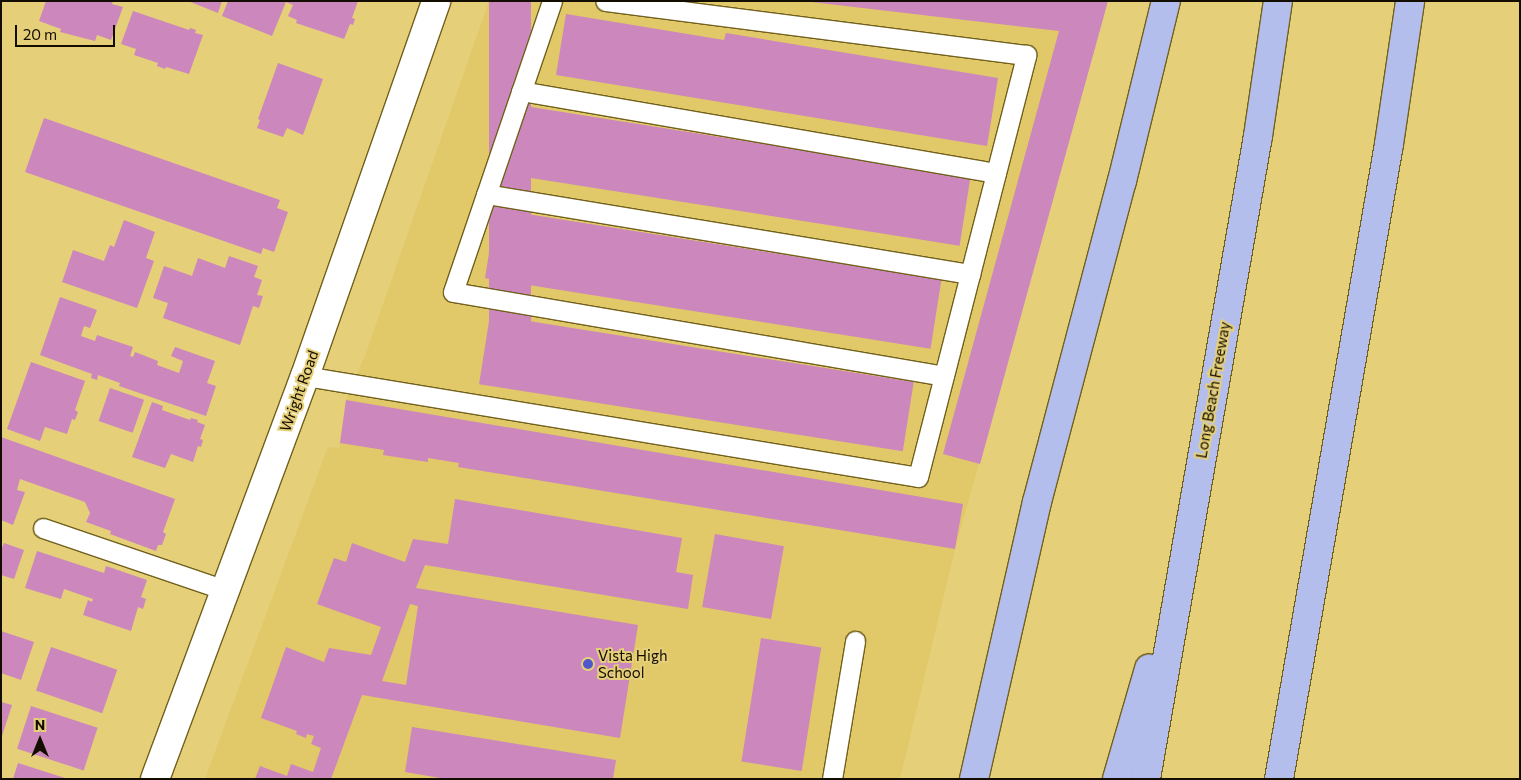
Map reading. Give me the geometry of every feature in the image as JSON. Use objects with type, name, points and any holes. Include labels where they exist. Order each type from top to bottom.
[{"type":"highway","points":[[974,779],[1037,502],[1122,181],[1166,1]]},
{"type":"highway","name":"Long Beach Freeway","points":[[1146,779],[1256,145],[1278,1]]},
{"type":"highway","points":[[1279,779],[1388,154],[1410,1]]},
{"type":"highway","points":[[1117,779],[1185,550]]},
{"type":"street","name":"Wright Road","points":[[156,779],[305,376],[436,1]]},
{"type":"lane","points":[[552,1],[453,292],[944,376]]},
{"type":"lane","points":[[305,376],[918,477],[1026,55],[605,1]]},
{"type":"lane","points":[[521,91],[996,173]]},
{"type":"lane","points":[[486,194],[970,274]]},
{"type":"lane","points":[[43,528],[225,590]]},
{"type":"lane","points":[[832,779],[855,641]]},
{"type":"shaded area","points":[[489,1],[1108,1],[955,549],[900,779],[205,779],[328,447],[339,448],[346,400],[366,353]]},
{"type":"building","points":[[46,1],[113,1],[112,4],[123,7],[111,40],[97,35],[95,41],[60,32],[61,29],[39,21]]},
{"type":"building","points":[[188,1],[222,1],[218,13]]},
{"type":"building","points":[[228,1],[358,1],[352,18],[355,19],[353,25],[350,24],[344,39],[296,23],[297,20],[288,16],[293,5],[286,2],[272,36],[222,16]]},
{"type":"building","points":[[489,1],[531,1],[531,374],[489,374]]},
{"type":"building","points":[[803,1],[1108,1],[980,464],[943,454],[1059,31]]},
{"type":"building","points":[[133,11],[189,30],[190,28],[196,30],[195,33],[203,35],[189,74],[157,66],[158,63],[134,55],[136,49],[121,44]]},
{"type":"building","points":[[566,14],[724,40],[726,33],[998,78],[987,146],[556,75]]},
{"type":"building","points":[[278,63],[323,79],[303,135],[287,128],[283,137],[257,128],[260,120],[258,119]]},
{"type":"building","points":[[531,107],[971,177],[960,246],[520,176]]},
{"type":"building","points":[[44,118],[280,200],[277,208],[288,212],[274,252],[263,248],[261,254],[25,172]]},
{"type":"building","points":[[496,209],[941,280],[930,349],[485,278]]},
{"type":"building","points":[[124,220],[155,232],[146,258],[154,261],[137,308],[62,282],[73,250],[104,261],[110,245],[114,247]]},
{"type":"building","points":[[229,256],[258,266],[254,277],[262,280],[257,295],[263,296],[259,308],[253,306],[240,345],[163,318],[168,303],[153,298],[164,266],[192,276],[198,258],[225,268]]},
{"type":"building","points":[[60,297],[97,310],[90,328],[84,326],[81,336],[95,341],[97,335],[133,347],[130,356],[133,357],[135,352],[158,361],[157,365],[179,373],[183,361],[171,356],[175,347],[215,361],[207,383],[216,386],[206,416],[119,386],[120,383],[98,375],[97,380],[91,378],[92,374],[40,355]]},
{"type":"building","points":[[490,315],[914,382],[903,451],[479,384]]},
{"type":"building","points":[[31,362],[85,381],[75,410],[78,412],[75,420],[72,419],[67,434],[45,427],[40,441],[7,429]]},
{"type":"building","points":[[110,388],[144,400],[133,433],[99,421]]},
{"type":"building","points":[[346,400],[963,504],[955,549],[458,467],[459,463],[428,458],[428,462],[383,455],[384,450],[340,443]]},
{"type":"building","points":[[152,402],[163,406],[162,410],[190,420],[191,418],[198,420],[197,422],[205,425],[200,439],[203,440],[201,447],[198,446],[193,462],[171,454],[165,468],[132,457]]},
{"type":"building","points":[[1,437],[175,499],[163,532],[166,534],[162,545],[158,545],[156,551],[110,534],[111,531],[86,522],[90,513],[85,502],[20,479],[17,490],[25,492],[13,525],[1,520]]},
{"type":"building","points":[[455,499],[682,538],[676,572],[693,575],[688,609],[425,565],[416,588],[638,625],[620,738],[362,695],[331,779],[255,779],[260,766],[287,776],[291,764],[313,772],[321,748],[311,744],[314,736],[307,734],[306,738],[296,734],[297,731],[261,718],[286,647],[324,662],[329,648],[371,655],[381,627],[317,604],[334,558],[346,562],[352,543],[405,562],[413,539],[448,544]],"holes":[[[410,604],[418,606],[406,685],[382,681]]]},
{"type":"building","points":[[715,534],[784,546],[771,619],[702,607]]},
{"type":"building","points":[[4,543],[24,550],[14,579],[1,575],[1,550]]},
{"type":"building","points":[[37,551],[104,573],[106,566],[147,580],[141,597],[146,599],[143,609],[138,607],[131,631],[83,615],[88,600],[92,602],[93,599],[64,589],[61,599],[25,588]]},
{"type":"building","points":[[1,631],[34,642],[21,680],[1,673]]},
{"type":"building","points":[[761,638],[821,648],[802,771],[741,761]]},
{"type":"building","points":[[51,647],[117,670],[102,713],[36,690]]},
{"type":"building","points":[[1,702],[12,705],[2,736],[1,736]]},
{"type":"building","points":[[31,706],[98,728],[84,770],[17,749]]},
{"type":"building","points":[[412,727],[616,760],[613,779],[446,779],[405,772]]},
{"type":"building","points":[[18,763],[65,778],[65,779],[13,779]]},
{"type":"place","name":"Vista High School","points":[[588,664]]}]
